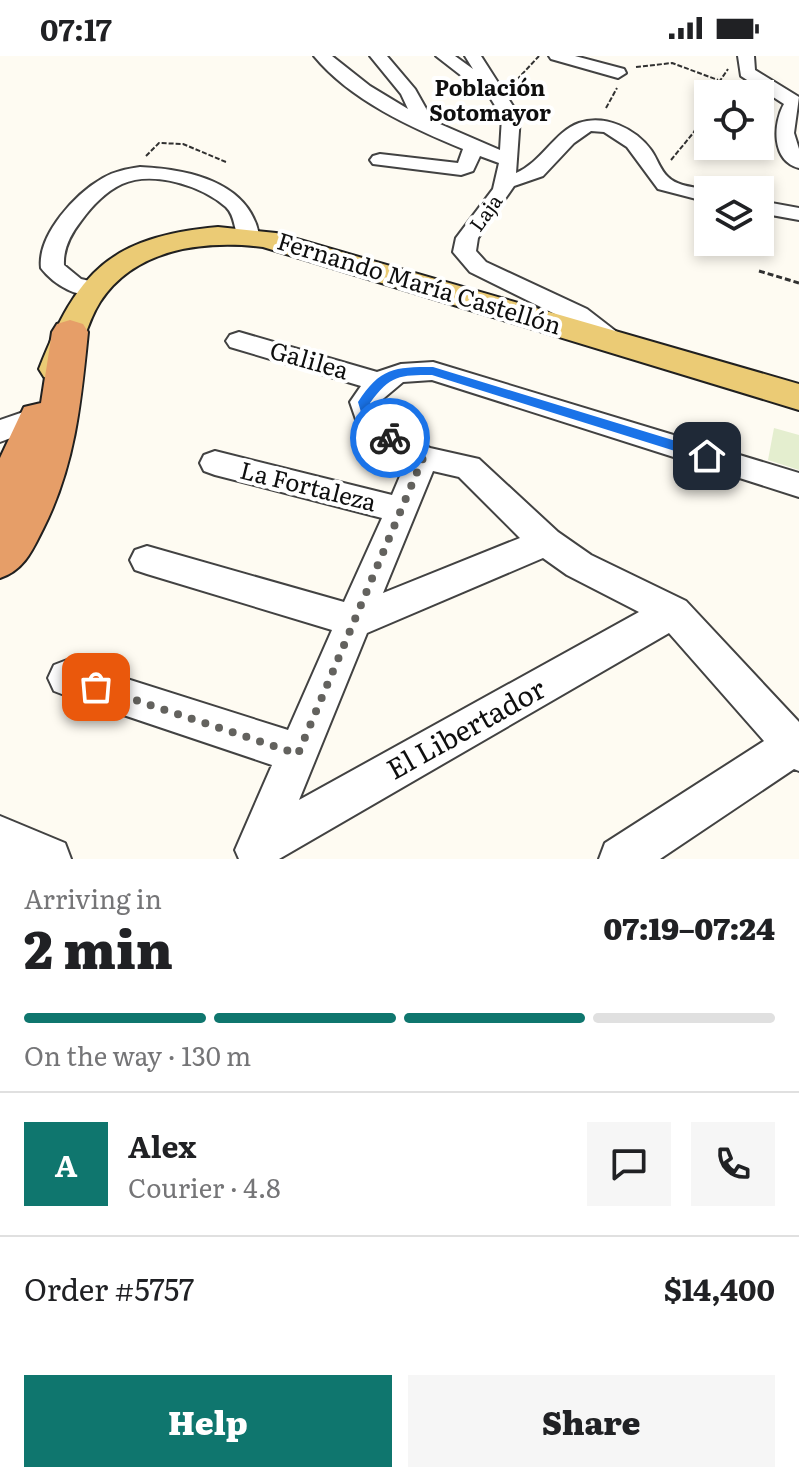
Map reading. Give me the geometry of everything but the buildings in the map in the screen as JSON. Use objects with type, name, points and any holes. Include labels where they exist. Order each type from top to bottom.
[{"type":"highway","points":[[0,558],[23,526],[48,473],[55,448],[70,332]]},
{"type":"highway","points":[[0,464],[19,424]]},
{"type":"highway","points":[[0,509],[19,424]]},
{"type":"main road","name":"Fernando María Castellón","points":[[19,424],[78,312],[93,289],[120,264],[152,249],[200,237],[248,235],[799,397]]},
{"type":"street","points":[[301,56],[325,59],[425,126],[473,147],[508,171],[535,174],[573,135],[583,128],[596,126],[616,131],[635,144],[667,185],[694,192]]},
{"type":"street","points":[[378,56],[409,93],[425,126]]},
{"type":"street","points":[[444,56],[493,89]]},
{"type":"street","name":"Laja","points":[[473,56],[511,117],[508,171],[498,199],[465,242],[467,257],[478,267],[578,315],[613,342]]},
{"type":"street","points":[[557,56],[618,73]]},
{"type":"street","points":[[746,61],[747,72],[797,100],[791,120],[791,154],[799,162]]},
{"type":"street","points":[[380,160],[461,169],[466,167],[473,147]]},
{"type":"street","points":[[93,289],[65,280],[53,268],[52,256],[61,234],[92,197],[110,182],[140,172],[176,175],[211,188],[245,218],[248,235]]},
{"type":"street","points":[[774,210],[799,214]]},
{"type":"street","name":"Galilea","points":[[239,341],[379,382]]},
{"type":"street","points":[[621,859],[797,746],[673,612],[579,565],[546,542],[468,467],[423,458],[371,426],[364,402],[379,382],[398,371],[433,371],[799,485]]},
{"type":"street","points":[[256,852],[423,458]]},
{"type":"street","name":"La Fortaleza","points":[[215,463],[401,510]]},
{"type":"street","points":[[147,560],[355,621],[546,542]]},
{"type":"street","name":"El Libertador","points":[[256,852],[673,612]]},
{"type":"street","points":[[67,678],[298,754]]},
{"type":"street","points":[[0,838],[49,859]]},
{"type":"path","points":[[493,89],[507,90],[539,56]]},
{"type":"path","points":[[596,126],[622,80],[618,73],[657,58],[673,57],[695,74],[718,80],[728,69],[746,61]]},
{"type":"path","points":[[657,176],[694,132]]},
{"type":"path","points":[[140,172],[142,159],[164,141],[200,149],[226,162]]},
{"type":"path","points":[[759,271],[799,283]]},
{"type":"green space","points":[[774,428],[799,435],[799,470],[768,460]]},
{"type":"way so far","points":[[96,687],[298,754],[423,458],[390,438]]},
{"type":"district","name":"Población Sotomayor","points":[[490,100]]},
{"type":"route","points":[[390,438],[371,426],[364,402],[379,382],[398,371],[433,371],[707,456]]}]
